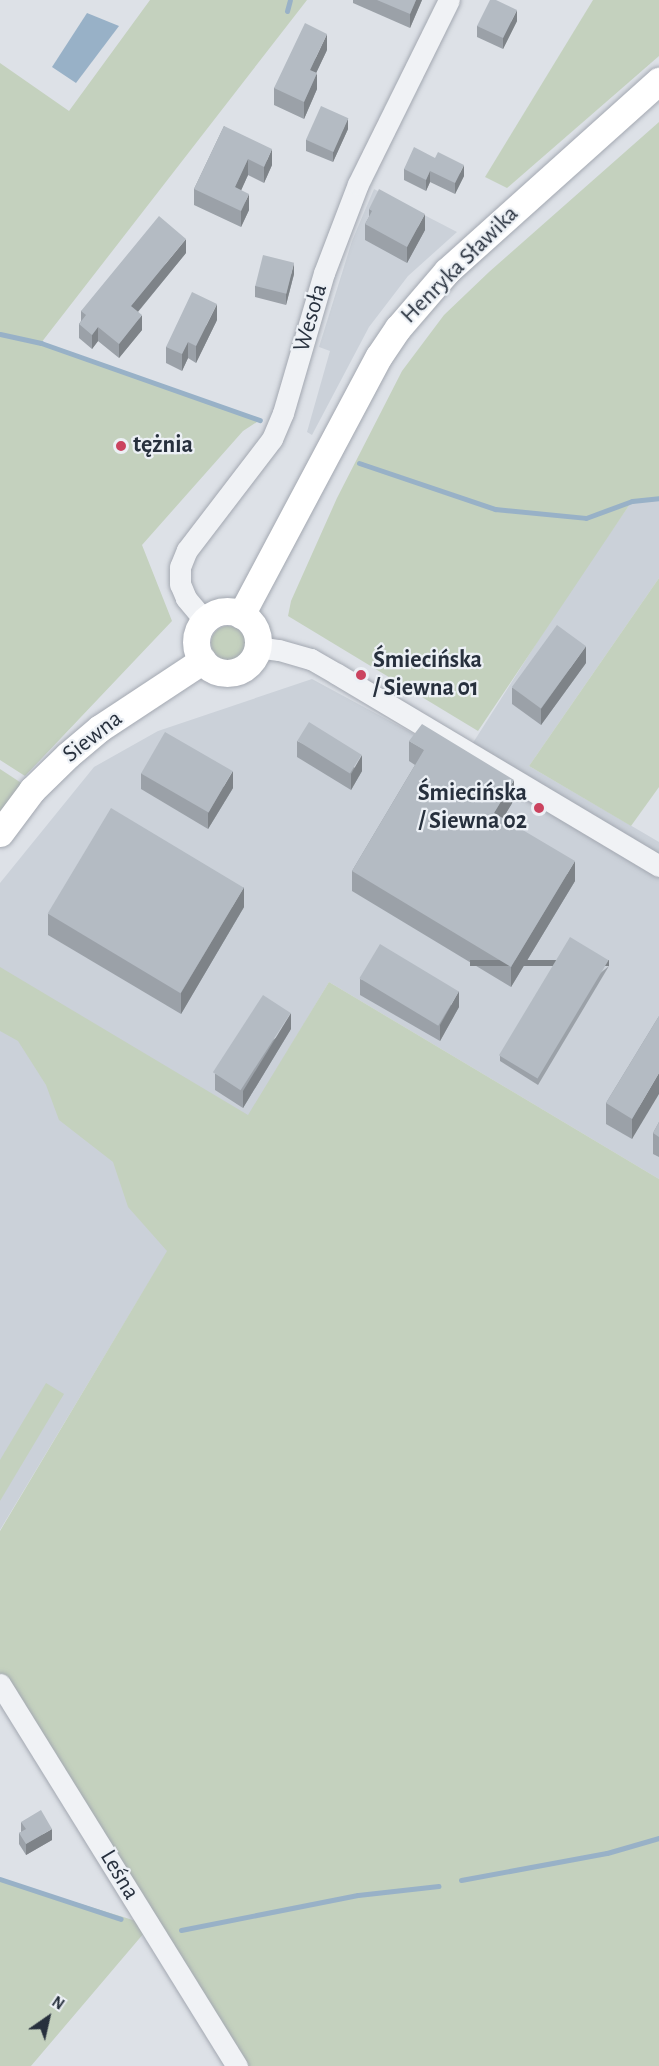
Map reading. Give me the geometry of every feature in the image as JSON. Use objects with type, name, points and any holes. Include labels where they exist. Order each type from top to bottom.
[{"type":"main road","name":"Henryka Sławika","points":[[241,615],[379,356],[398,328],[447,271],[659,81]]},
{"type":"main road","points":[[222,611],[241,615],[255,628],[257,648],[249,663],[236,671],[216,670],[203,660],[196,644],[200,628],[205,621],[222,611]]},
{"type":"main road","name":"Siewna","points":[[0,832],[32,790],[68,754],[100,728],[203,660]]},
{"type":"street","name":"Wesoła","points":[[205,621],[186,597],[180,584],[180,567],[187,550],[272,440],[283,414],[324,273],[358,184],[449,0]]},
{"type":"street","points":[[257,648],[279,650],[311,659],[659,866]]},
{"type":"street","name":"Leśna","points":[[0,1684],[78,1806],[237,2066]]},
{"type":"shaded area","points":[[374,189],[457,232],[408,276],[369,327],[312,435],[307,432],[330,351],[319,347],[352,241]]},
{"type":"shaded area","points":[[659,499],[659,578],[529,766],[659,842],[659,1179],[329,982],[0,1530],[0,883],[94,767],[158,731],[312,679],[462,760],[564,600],[632,501]]},
{"type":"green space","points":[[150,0],[307,0],[41,343],[260,420],[243,431],[142,545],[172,621],[25,776],[0,760],[0,63],[69,111]]},
{"type":"green space","points":[[593,0],[659,0],[659,56],[507,188],[485,177]]},
{"type":"green space","points":[[659,122],[659,498],[632,501],[478,731],[288,616],[291,601],[337,498],[402,371],[444,315],[489,272]]},
{"type":"green space","points":[[659,578],[659,787],[631,826],[529,766]]},
{"type":"green space","points":[[228,626],[240,631],[245,643],[240,655],[228,660],[216,655],[211,643],[216,631]]},
{"type":"green space","points":[[0,769],[32,790],[0,826]]},
{"type":"green space","points":[[0,967],[248,1115],[329,982],[659,1179],[659,2066],[237,2066],[150,1926],[31,2066],[0,2066],[0,1879],[149,1925],[0,1684],[0,1531],[167,1251],[128,1207],[113,1162],[59,1120],[46,1085],[18,1041],[0,1031]]},
{"type":"green space","points":[[46,1383],[64,1394],[0,1501],[0,1460]]},
{"type":"water","points":[[87,13],[119,26],[76,83],[52,67]]},
{"type":"building","points":[[377,0],[416,0],[410,14]]},
{"type":"building","points":[[490,0],[496,0],[517,10],[503,38],[477,26]]},
{"type":"building","points":[[305,23],[327,34],[310,70],[317,73],[304,102],[274,88]]},
{"type":"building","points":[[321,106],[348,118],[333,152],[306,140]]},
{"type":"building","points":[[224,126],[272,149],[264,167],[248,159],[235,187],[249,194],[241,211],[194,189]]},
{"type":"building","points":[[414,147],[435,158],[438,152],[464,165],[455,183],[430,171],[426,180],[404,169]]},
{"type":"building","points":[[379,189],[425,214],[407,247],[365,224],[372,211],[369,209]]},
{"type":"building","points":[[159,216],[186,239],[131,306],[142,315],[119,344],[98,327],[92,335],[79,324],[86,315],[81,311]]},
{"type":"building","points":[[263,255],[294,263],[286,294],[255,286]]},
{"type":"building","points":[[192,292],[217,304],[196,346],[188,342],[182,354],[166,347]]},
{"type":"building","points":[[557,625],[586,646],[541,708],[512,687]]},
{"type":"building","points":[[309,722],[362,755],[350,774],[297,741]]},
{"type":"building","points":[[422,724],[514,780],[494,813],[575,861],[511,967],[352,871],[424,750],[409,741]]},
{"type":"building","points":[[165,732],[233,771],[209,813],[141,774]]},
{"type":"building","points":[[111,808],[244,888],[181,993],[48,913]]},
{"type":"building","points":[[570,937],[609,960],[537,1078],[499,1055]]},
{"type":"building","points":[[380,944],[459,991],[438,1026],[359,978]]},
{"type":"building","points":[[263,995],[291,1013],[241,1090],[213,1072]]},
{"type":"building","points":[[659,1016],[659,1073],[632,1119],[606,1103]]},
{"type":"building","points":[[659,1122],[659,1137],[653,1133]]},
{"type":"building","points":[[41,1810],[52,1829],[26,1844],[19,1833],[26,1829],[21,1822]]},
{"type":"waterway","points":[[287,11],[290,0]]},
{"type":"waterway","points":[[0,334],[41,343],[260,420]]},
{"type":"waterway","points":[[359,463],[495,509],[586,518],[632,501],[659,498]]},
{"type":"waterway","points":[[461,1880],[607,1853],[659,1838]]},
{"type":"waterway","points":[[0,1879],[121,1919]]},
{"type":"waterway","points":[[181,1930],[358,1895],[438,1886]]},
{"type":"place","name":"tężnia","points":[[121,446]]},
{"type":"place","name":"Śmiecińska / Siewna 01","points":[[361,675]]},
{"type":"place","name":"Śmiecińska / Siewna 02","points":[[539,808]]}]
